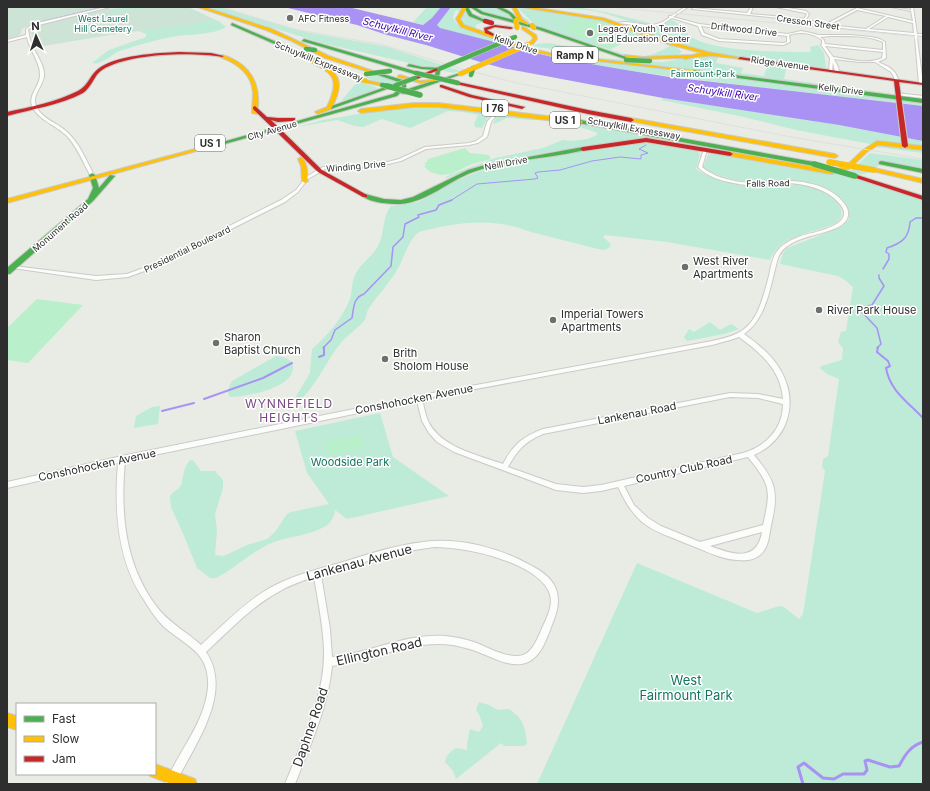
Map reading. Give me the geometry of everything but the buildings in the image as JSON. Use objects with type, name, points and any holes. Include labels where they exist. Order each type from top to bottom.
[{"type":"main road","name":"Schuylkill Expressway","points":[[192,7],[269,41],[309,52],[349,83],[366,78],[382,86],[484,107],[594,121],[771,152],[832,158]]},
{"type":"main road","name":"Schuylkill Expressway","points":[[200,7],[413,74],[588,112],[877,166],[923,181]]},
{"type":"main road","points":[[457,7],[452,15],[452,20],[460,26],[471,30]]},
{"type":"main road","points":[[466,7],[466,11],[470,15],[489,22],[513,25]]},
{"type":"main road","name":"Kelly Drive","points":[[466,7],[459,14],[458,20],[462,26],[488,35],[570,57],[688,70]]},
{"type":"main road","points":[[472,7],[480,14],[532,32],[535,39],[533,47]]},
{"type":"main road","name":"Kelly Drive","points":[[472,7],[482,13],[534,27],[622,58],[645,64],[923,101]]},
{"type":"main road","points":[[497,7],[510,13],[513,25]]},
{"type":"main road","points":[[515,7],[534,27],[539,38],[533,47]]},
{"type":"main road","points":[[523,7],[582,14],[619,24],[695,54]]},
{"type":"main road","points":[[488,35],[479,31],[477,28],[479,25],[489,22]]},
{"type":"main road","name":"City Avenue","points":[[294,121],[395,95],[515,37],[518,34],[513,25]]},
{"type":"main road","name":"Ramp N","points":[[513,25],[492,26],[485,30],[489,33],[553,53],[648,61],[667,60],[695,54]]},
{"type":"main road","points":[[263,27],[294,40],[326,58],[401,80],[405,84],[404,87],[395,95]]},
{"type":"main road","points":[[298,39],[437,75],[453,91],[482,99],[594,121]]},
{"type":"main road","points":[[591,46],[635,57],[695,54]]},
{"type":"main road","name":"City Avenue","points":[[272,128],[396,85],[413,74],[460,74],[472,71],[533,47]]},
{"type":"main road","points":[[309,52],[347,57],[414,81],[430,82],[437,75]]},
{"type":"main road","points":[[309,52],[335,76],[338,84],[336,95],[329,108]]},
{"type":"main road","points":[[7,114],[34,107],[82,91],[89,85],[94,72],[110,64],[151,57],[192,53],[223,57],[236,62],[243,67],[254,84],[256,97],[255,108],[301,159],[311,168],[320,171]]},
{"type":"main road","name":"Ridge Avenue","points":[[695,54],[716,54],[922,84]]},
{"type":"main road","points":[[366,78],[390,71],[413,74]]},
{"type":"main road","points":[[472,71],[477,80],[551,99],[717,136]]},
{"type":"main road","points":[[896,80],[904,142],[923,148]]},
{"type":"main road","points":[[336,95],[349,83]]},
{"type":"main road","name":"US 1","points":[[294,121],[388,107],[414,105],[445,106],[580,122],[814,164],[923,197]]},
{"type":"main road","name":"US 1","points":[[588,112],[666,129],[832,158]]},
{"type":"main road","points":[[254,133],[272,128],[278,120],[294,121]]},
{"type":"main road","points":[[254,133],[261,125],[272,128],[320,171]]},
{"type":"main road","name":"City Avenue","points":[[7,201],[254,133]]},
{"type":"main road","name":"City Avenue","points":[[7,198],[93,177],[116,173],[254,133]]},
{"type":"main road","name":"Neill Drive","points":[[320,171],[371,198],[383,202],[401,202],[421,197],[471,171],[502,163],[637,140],[658,141],[705,150]]},
{"type":"main road","name":"Falls Road","points":[[705,150],[831,172],[848,169],[874,144],[904,142]]},
{"type":"main road","points":[[771,152],[814,164]]},
{"type":"main road","points":[[301,159],[304,166],[305,181]]},
{"type":"main road","points":[[877,166],[923,174]]},
{"type":"main road","points":[[93,198],[100,192],[104,182],[116,173]]},
{"type":"main road","name":"Monument Road","points":[[10,269],[93,198],[97,188],[93,177]]},
{"type":"main road","points":[[156,773],[171,781],[190,784]]},
{"type":"street","points":[[93,177],[78,148],[69,136],[39,113],[34,107],[33,97],[40,84],[42,75],[27,36],[27,29],[32,26],[108,7]]},
{"type":"street","points":[[619,24],[626,22],[647,26],[657,25],[687,7]]},
{"type":"street","points":[[720,12],[723,7]]},
{"type":"street","points":[[748,14],[752,7]]},
{"type":"street","points":[[776,7],[806,12],[808,14],[805,20]]},
{"type":"street","points":[[892,7],[913,11]]},
{"type":"street","points":[[912,7],[922,84]]},
{"type":"street","points":[[777,17],[781,8]]},
{"type":"street","name":"Cresson Street","points":[[693,9],[805,20],[826,25],[916,36],[923,35]]},
{"type":"street","points":[[826,25],[857,9],[914,22]]},
{"type":"street","points":[[867,30],[888,16]]},
{"type":"street","name":"Driftwood Drive","points":[[670,17],[699,25],[788,35],[802,33],[816,36],[836,35],[882,40],[884,42],[884,51]]},
{"type":"street","points":[[699,25],[702,34],[713,39],[785,44],[790,42],[788,35]]},
{"type":"street","points":[[7,41],[27,36]]},
{"type":"street","points":[[816,36],[823,40],[822,45],[836,64],[834,71]]},
{"type":"street","points":[[916,36],[923,38]]},
{"type":"street","points":[[822,45],[884,51],[883,59],[876,62]]},
{"type":"street","points":[[832,58],[876,62],[893,72],[896,80]]},
{"type":"street","points":[[832,58],[834,71]]},
{"type":"street","points":[[897,97],[923,98]]},
{"type":"street","name":"Winding Drive","points":[[320,171],[327,167],[381,164],[396,161],[425,148],[474,143],[485,137],[489,122],[493,117]]},
{"type":"street","name":"Falls Road","points":[[705,150],[700,167],[705,172],[742,183],[755,184],[784,182],[808,185],[833,196],[845,208],[846,217],[839,225],[787,244],[779,251],[775,262]]},
{"type":"street","name":"Presidential Boulevard","points":[[10,269],[96,278],[115,277],[140,271],[161,262],[276,204],[294,193],[308,177],[320,171]]},
{"type":"street","name":"Conshohocken Avenue","points":[[7,485],[122,459],[418,398],[712,343],[741,335],[752,327],[758,318],[775,262]]},
{"type":"street","points":[[741,335],[760,350],[776,367],[785,387],[787,402]]},
{"type":"street","name":"Lankenau Road","points":[[504,468],[520,444],[530,437],[544,432],[724,396],[751,396],[787,402]]},
{"type":"street","name":"Country Club Road","points":[[418,398],[428,426],[439,440],[456,450],[548,485],[564,488],[591,489],[620,484],[749,454],[766,445],[776,436],[784,419],[787,402]]},
{"type":"street","points":[[620,484],[632,507],[645,520],[658,528],[729,556],[751,556],[761,549],[764,544],[771,507],[771,491],[763,473],[749,454]]},
{"type":"street","points":[[122,459],[119,486],[119,516],[125,547],[132,569],[143,591],[158,614],[174,631],[202,650],[211,672],[211,696],[201,722],[171,781]]},
{"type":"street","points":[[700,545],[766,528]]},
{"type":"street","name":"Lankenau Avenue","points":[[202,650],[249,607],[270,592],[290,582],[403,548],[445,544],[485,550],[521,564],[539,573],[547,581],[552,590],[555,606],[552,618],[535,650],[529,657],[522,660]]},
{"type":"street","name":"Daphne Road","points":[[290,784],[316,716],[324,690],[328,662],[326,629],[317,573]]},
{"type":"street","name":"Ellington Road","points":[[328,662],[349,660],[407,643],[432,640],[467,644],[508,659],[522,660]]},
{"type":"green space","name":"West Laurel Hill Cemetery","points":[[7,7],[103,7],[27,26],[22,29],[20,35],[7,39]]},
{"type":"green space","name":"West Laurel Hill Cemetery","points":[[153,7],[186,7],[215,20],[37,47],[29,29],[102,9],[108,8],[113,13]]},
{"type":"green space","points":[[188,7],[220,22],[226,27],[215,32],[177,36],[143,44],[119,51],[100,63],[92,63],[109,50],[146,37],[146,34],[138,31],[195,23],[44,24],[102,9]]},
{"type":"green space","points":[[205,7],[219,7],[310,33],[384,46],[461,71],[453,73],[322,43]]},
{"type":"green space","name":"East Fairmount Park","points":[[427,7],[463,7],[460,11],[456,10],[453,16],[457,24],[461,25],[465,25],[461,18],[464,11],[469,16],[483,16],[497,20],[476,25],[475,29],[477,31],[534,50],[568,56],[662,62],[719,55],[716,63],[743,68],[741,73],[764,76],[769,62],[787,65],[784,79],[923,98],[923,106],[674,77],[556,58],[413,22]]},
{"type":"green space","points":[[474,7],[491,7],[501,9],[510,15],[513,20],[485,13]]},
{"type":"green space","points":[[555,7],[577,7],[654,24],[640,24],[594,11]]},
{"type":"green space","points":[[518,8],[573,14],[607,21],[677,47],[682,52],[678,55],[663,57],[642,57],[655,54],[670,46],[643,35],[644,36],[640,36],[630,41],[628,40],[610,50],[528,24],[521,19],[519,14],[530,23],[534,24]]},
{"type":"green space","name":"Legacy Youth Tennis and Education Center","points":[[574,19],[605,23],[603,28],[613,35],[623,36],[622,41],[618,42],[614,47],[594,45],[595,39],[575,36],[575,34],[567,33],[568,30],[564,29],[568,24],[571,24]]},
{"type":"green space","points":[[671,20],[677,23],[691,37],[720,47],[784,52],[811,52],[810,47],[818,45],[824,53],[826,68],[706,51],[681,45],[651,35],[628,25],[653,27]]},
{"type":"green space","points":[[549,43],[588,50],[557,50],[532,46]]},
{"type":"green space","points":[[377,74],[400,81],[389,86],[366,78]]},
{"type":"green space","points":[[358,81],[378,88],[363,95],[341,101]]},
{"type":"green space","points":[[663,98],[839,125],[923,141],[923,153],[876,147],[879,145],[894,144],[879,142],[870,144],[796,130],[744,117],[661,100]]},
{"type":"green space","points":[[422,106],[451,107],[546,120],[507,118],[494,124],[493,123],[498,115],[491,114],[482,128],[475,127],[474,124],[478,115],[448,111],[410,128],[382,119],[363,127],[337,120],[297,127],[323,120],[382,110]]},
{"type":"green space","points":[[562,121],[787,163],[648,139],[558,152],[561,150],[479,165],[445,179],[447,176],[495,158],[543,148],[563,140],[571,141],[587,139],[598,133]]},
{"type":"green space","points":[[633,142],[651,142],[697,151],[700,154],[696,169],[706,175],[726,181],[757,186],[792,184],[814,188],[825,193],[836,201],[841,209],[841,217],[831,225],[799,235],[785,242],[774,253],[770,260],[667,242],[605,235],[603,237],[611,244],[609,248],[604,250],[503,224],[461,224],[419,232],[409,244],[400,264],[388,284],[367,311],[364,320],[339,345],[314,384],[304,396],[300,399],[295,398],[310,373],[312,349],[324,338],[339,320],[347,306],[355,275],[377,248],[386,215],[391,206],[418,202],[454,182],[495,166]]},
{"type":"green space","points":[[465,148],[470,153],[489,155],[491,159],[472,164],[451,174],[441,175],[430,172],[424,166],[426,165],[424,163],[427,162],[428,159]]},
{"type":"green space","name":"West Fairmount Park","points":[[713,153],[796,169],[834,174],[847,172],[853,169],[870,153],[923,160],[923,168],[882,162],[872,172],[859,175],[923,201],[923,784],[537,784],[637,563],[757,613],[779,606],[784,607],[799,619],[803,614],[825,471],[822,467],[823,459],[828,456],[839,379],[827,374],[820,368],[821,366],[842,360],[843,348],[838,342],[841,332],[846,331],[853,287],[838,276],[780,264],[783,253],[787,248],[841,227],[848,221],[849,213],[845,205],[839,199],[831,193],[812,185],[790,180],[755,182],[730,179],[706,170],[703,167],[708,155]]},
{"type":"green space","points":[[37,299],[83,305],[28,363],[7,360],[7,328]]},
{"type":"green space","points":[[710,322],[720,330],[731,324],[739,329],[724,334],[687,341],[684,337],[689,329],[694,332]]},
{"type":"green space","points":[[276,356],[287,358],[292,364],[293,367],[291,374],[286,381],[268,390],[237,397],[230,397],[228,391],[232,381]]},
{"type":"green space","points":[[160,406],[158,424],[134,428],[136,416],[152,407]]},
{"type":"green space","name":"Woodside Park","points":[[380,413],[393,457],[449,496],[347,519],[335,510],[332,520],[324,527],[312,532],[274,542],[216,578],[210,578],[197,568],[171,507],[170,497],[171,494],[181,485],[185,468],[189,461],[193,460],[201,471],[215,471],[223,480],[223,488],[215,514],[217,530],[215,555],[224,556],[247,545],[267,539],[275,532],[287,514],[291,512],[329,504],[307,473],[295,431]]},
{"type":"green space","points":[[361,434],[364,448],[327,456],[325,441]]},
{"type":"green space","points":[[479,702],[498,710],[509,709],[514,713],[523,724],[527,744],[524,746],[504,746],[501,743],[456,779],[453,771],[445,762],[446,757],[456,748],[467,750],[470,729],[479,732],[483,726],[476,710]]},
{"type":"water","name":"Schuylkill River","points":[[284,7],[348,7],[423,25],[432,18],[441,7],[451,7],[437,25],[440,28],[556,58],[669,77],[923,106],[923,141],[839,125],[663,98],[502,68],[357,25]]},
{"type":"waterway","points":[[36,23],[103,7]]},
{"type":"waterway","points":[[451,200],[477,184],[535,179],[538,178],[535,173],[538,172],[560,170],[592,161],[620,157],[641,159],[641,155],[648,153],[639,149],[646,145]]},
{"type":"waterway","points":[[324,347],[331,340],[335,330],[352,318],[356,300],[364,294],[391,266],[393,247],[403,237],[405,224],[419,217],[418,215],[436,210],[439,205],[451,200]]},
{"type":"waterway","points":[[883,269],[889,259],[889,254],[886,252],[887,248],[901,242],[904,239],[908,232],[910,222],[916,218],[923,218]]},
{"type":"waterway","points":[[878,347],[881,344],[877,328],[858,308],[872,305],[884,286],[879,278],[879,275]]},
{"type":"waterway","points":[[319,357],[324,355],[324,347]]},
{"type":"waterway","points":[[878,347],[877,352],[888,361],[890,366],[886,368],[891,383],[900,396],[923,418]]},
{"type":"waterway","points":[[204,399],[263,378],[292,363]]},
{"type":"waterway","points":[[162,411],[194,403]]},
{"type":"waterway","points":[[803,784],[798,767],[804,763],[823,778],[834,779],[843,774],[864,774],[867,770],[865,761],[868,760],[890,767],[899,766],[911,748],[923,742]]},
{"type":"railway","points":[[222,7],[292,29],[380,44],[462,69],[517,83],[791,137],[923,159]]},
{"type":"railway","points":[[610,7],[923,37]]},
{"type":"traffic: fast","points":[[466,7],[470,15],[485,21]]},
{"type":"traffic: fast","points":[[472,7],[482,13],[541,29],[633,60]]},
{"type":"traffic: fast","points":[[497,7],[510,13],[516,20]]},
{"type":"traffic: fast","points":[[232,24],[352,76]]},
{"type":"traffic: fast","points":[[439,69],[515,37]]},
{"type":"traffic: fast","points":[[304,40],[416,73]]},
{"type":"traffic: fast","points":[[306,49],[315,50]]},
{"type":"traffic: fast","points":[[626,60],[650,61]]},
{"type":"traffic: fast","points":[[409,65],[422,68],[439,69],[436,79]]},
{"type":"traffic: fast","points":[[471,75],[473,68]]},
{"type":"traffic: fast","points":[[208,147],[395,95],[404,87],[404,82],[371,71]]},
{"type":"traffic: fast","points":[[366,74],[390,71]]},
{"type":"traffic: fast","points":[[695,71],[923,101]]},
{"type":"traffic: fast","points":[[416,73],[458,83]]},
{"type":"traffic: fast","points":[[402,93],[460,74]]},
{"type":"traffic: fast","points":[[396,85],[415,78]]},
{"type":"traffic: fast","points":[[382,85],[420,95]]},
{"type":"traffic: fast","points":[[329,108],[396,85]]},
{"type":"traffic: fast","points":[[580,122],[814,164]]},
{"type":"traffic: fast","points":[[365,196],[384,201],[401,202],[415,199],[470,171],[511,161],[583,149]]},
{"type":"traffic: fast","points":[[881,163],[923,171]]},
{"type":"traffic: fast","points":[[814,164],[855,176]]},
{"type":"traffic: fast","points":[[7,272],[91,200],[96,188],[92,175]]},
{"type":"traffic: fast","points":[[93,198],[112,176]]},
{"type":"traffic: slow","points":[[200,7],[271,30]]},
{"type":"traffic: slow","points":[[465,7],[458,19],[462,26],[532,50],[554,55],[695,71]]},
{"type":"traffic: slow","points":[[514,7],[520,20],[527,24]]},
{"type":"traffic: slow","points":[[523,7],[603,19],[670,43],[708,53],[740,58]]},
{"type":"traffic: slow","points":[[516,20],[517,28]]},
{"type":"traffic: slow","points":[[263,27],[294,40],[327,57],[371,71]]},
{"type":"traffic: slow","points":[[523,28],[534,35],[535,39],[531,43]]},
{"type":"traffic: slow","points":[[460,74],[529,44]]},
{"type":"traffic: slow","points":[[685,58],[703,54],[716,54]]},
{"type":"traffic: slow","points":[[222,56],[239,65],[252,79],[255,91],[255,113]]},
{"type":"traffic: slow","points":[[626,56],[643,58],[690,56]]},
{"type":"traffic: slow","points":[[306,57],[330,71],[335,76],[337,81],[337,88],[329,108],[318,112]]},
{"type":"traffic: slow","points":[[352,76],[366,81]]},
{"type":"traffic: slow","points":[[400,76],[420,82],[443,80]]},
{"type":"traffic: slow","points":[[366,81],[382,85]]},
{"type":"traffic: slow","points":[[361,111],[414,105],[438,105],[580,122]]},
{"type":"traffic: slow","points":[[631,120],[835,156]]},
{"type":"traffic: slow","points":[[730,154],[831,172],[847,168],[865,151],[877,143],[923,148]]},
{"type":"traffic: slow","points":[[7,201],[208,147]]},
{"type":"traffic: slow","points":[[301,159],[304,166],[305,181]]},
{"type":"traffic: slow","points":[[829,162],[874,170]]},
{"type":"traffic: slow","points":[[874,170],[923,181]]},
{"type":"traffic: slow","points":[[7,720],[16,723]]},
{"type":"traffic: slow","points":[[156,771],[190,784]]},
{"type":"traffic: jam","points":[[485,21],[492,23]]},
{"type":"traffic: jam","points":[[493,35],[486,32],[485,29],[495,26],[511,28]]},
{"type":"traffic: jam","points":[[7,114],[53,102],[80,92],[87,87],[98,71],[112,63],[161,54],[196,53],[222,56]]},
{"type":"traffic: jam","points":[[740,58],[923,84]]},
{"type":"traffic: jam","points":[[415,78],[439,69]]},
{"type":"traffic: jam","points":[[896,80],[905,146]]},
{"type":"traffic: jam","points":[[458,83],[631,120]]},
{"type":"traffic: jam","points":[[442,86],[471,96],[522,107]]},
{"type":"traffic: jam","points":[[255,108],[320,171],[365,196]]},
{"type":"traffic: jam","points":[[266,118],[278,120],[293,119]]},
{"type":"traffic: jam","points":[[583,149],[646,140],[730,154]]},
{"type":"traffic: jam","points":[[855,176],[923,198]]},
{"type":"place","name":"AFC Fitness","points":[[290,18]]},
{"type":"place","name":"Legacy Youth Tennis and Education Center","points":[[590,33]]},
{"type":"place","name":"West River Apartments","points":[[685,267]]},
{"type":"place","name":"River Park House","points":[[819,310]]},
{"type":"place","name":"Imperial Towers Apartments","points":[[553,320]]},
{"type":"place","name":"Sharon Baptist Church","points":[[216,343]]},
{"type":"place","name":"Brith Sholom House","points":[[385,359]]},
{"type":"district","name":"WYNNEFIELD HEIGHTS","points":[[289,410]]}]
